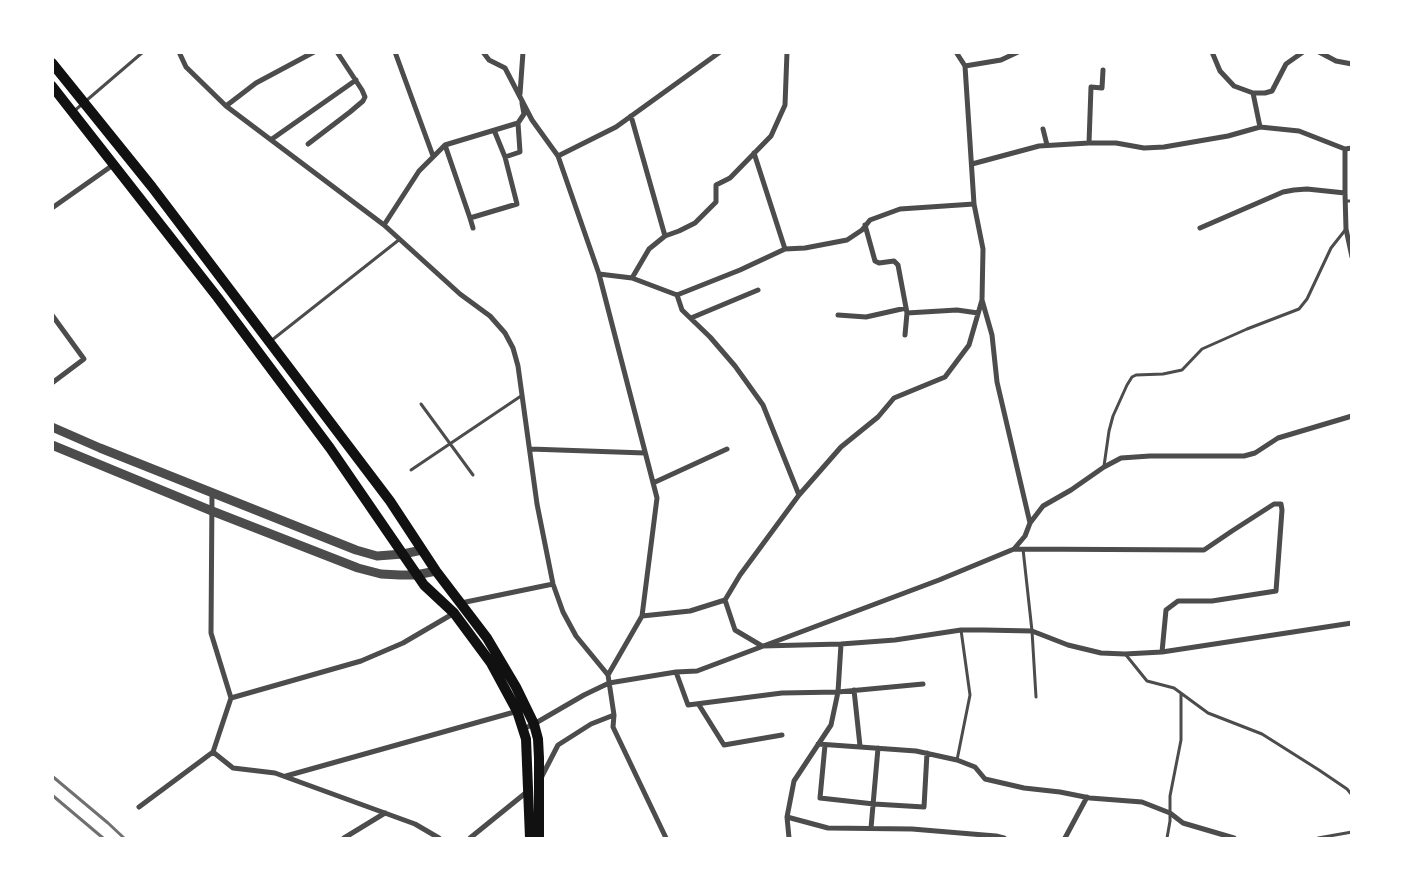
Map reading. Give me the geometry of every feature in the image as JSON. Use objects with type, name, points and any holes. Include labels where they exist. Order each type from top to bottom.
[{"type":"main road","points":[[52,63],[152,187],[390,501],[436,571],[487,638],[528,708],[538,739],[539,838]]},
{"type":"main road","points":[[52,86],[218,298],[318,433],[416,575],[454,613],[491,664],[517,711],[526,739],[530,838]]},
{"type":"street","points":[[179,52],[186,67],[226,106],[272,139],[400,238],[460,294],[490,316],[505,333],[518,366],[537,504],[552,584],[563,612],[576,636],[608,675],[614,715],[613,728],[666,838]]},
{"type":"street","points":[[226,106],[256,83],[314,52]]},
{"type":"street","points":[[308,144],[363,101],[364,94],[337,52]]},
{"type":"street","points":[[395,52],[434,156]]},
{"type":"street","points":[[483,52],[489,60],[505,68],[532,120],[558,156],[599,274],[658,498],[642,616],[608,675]]},
{"type":"street","points":[[505,157],[520,152],[518,123],[524,114],[520,96],[523,52]]},
{"type":"street","points":[[558,156],[616,127],[720,52]]},
{"type":"street","points":[[632,278],[649,248],[665,236],[695,223],[716,202],[716,185],[730,178],[771,136],[785,105],[787,52]]},
{"type":"street","points":[[642,616],[690,611],[725,600],[740,575],[799,495],[841,447],[878,417],[894,398],[945,377],[969,345],[982,300],[983,249],[974,204],[965,66],[956,52]]},
{"type":"street","points":[[965,66],[1001,60],[1018,52]]},
{"type":"street","points":[[1212,52],[1220,71],[1234,86],[1253,93],[1268,93],[1272,91],[1286,64],[1303,52]]},
{"type":"street","points":[[1319,52],[1336,61],[1352,64]]},
{"type":"street","points":[[1089,143],[1091,87],[1102,88],[1103,70]]},
{"type":"street","points":[[272,139],[356,80]]},
{"type":"street","points":[[1253,93],[1260,127]]},
{"type":"street","points":[[630,116],[665,236]]},
{"type":"street","points":[[384,225],[419,171],[445,145],[518,123]]},
{"type":"street","points":[[972,164],[1047,145],[1116,143],[1144,148],[1164,147],[1228,136],[1260,127],[1299,131],[1349,149],[1345,193],[1349,201],[1346,229],[1352,257]]},
{"type":"street","points":[[1043,129],[1047,145]]},
{"type":"street","points":[[470,218],[517,204],[505,157],[494,130]]},
{"type":"street","points":[[445,145],[473,228]]},
{"type":"street","points":[[754,153],[785,249]]},
{"type":"street","points":[[52,208],[113,166]]},
{"type":"street","points":[[1200,228],[1283,192],[1308,190],[1345,193]]},
{"type":"street","points":[[599,274],[632,278],[677,295],[740,270],[785,249],[804,248],[847,240],[862,230],[865,224],[878,216],[900,209],[974,204]]},
{"type":"street","points":[[865,224],[875,262],[894,261],[898,265],[906,311],[905,335]]},
{"type":"street","points":[[691,318],[758,290]]},
{"type":"street","points":[[677,295],[682,310],[710,337],[735,366],[763,405],[799,495]]},
{"type":"street","points":[[982,300],[992,335],[999,390],[1030,523]]},
{"type":"street","points":[[838,315],[866,316],[906,311],[957,310],[978,313]]},
{"type":"street","points":[[52,315],[84,359],[52,383]]},
{"type":"street","points":[[1014,549],[1025,536],[1030,523],[1043,506],[1121,458],[1244,456],[1255,453],[1278,438],[1352,416]]},
{"type":"street","points":[[52,427],[212,494],[356,550],[377,556],[422,550]]},
{"type":"street","points":[[52,445],[212,511],[358,568],[381,574],[416,575],[436,571]]},
{"type":"street","points":[[530,449],[645,453]]},
{"type":"street","points":[[653,483],[727,449]]},
{"type":"street","points":[[139,807],[213,752],[231,698],[211,633],[212,494]]},
{"type":"street","points":[[523,729],[609,683],[676,672],[697,671],[939,580],[1014,549],[1204,550],[1274,504],[1280,504],[1282,510],[1276,591],[1212,600],[1178,601],[1166,610],[1162,652]]},
{"type":"street","points":[[231,698],[360,661],[402,643],[454,613],[463,605],[552,584]]},
{"type":"street","points":[[725,600],[735,630],[762,646],[841,644],[895,640],[961,630],[1032,631],[1068,645],[1101,653],[1125,654],[1162,652],[1352,623]]},
{"type":"street","points":[[790,838],[787,817],[794,781],[831,725],[838,692],[841,644]]},
{"type":"street","points":[[676,672],[688,705],[782,693],[838,692],[923,684]]},
{"type":"street","points":[[854,690],[860,746]]},
{"type":"street","points":[[699,705],[724,745],[782,735]]},
{"type":"street","points":[[285,776],[528,708]]},
{"type":"street","points":[[470,838],[539,782],[558,745],[590,724],[614,715]]},
{"type":"street","points":[[818,744],[878,748],[957,760],[975,768],[985,779],[1024,788],[1087,797],[1142,802],[1170,813],[1183,823],[1234,838]]},
{"type":"street","points":[[825,745],[820,798],[874,804],[924,807],[927,754]]},
{"type":"street","points":[[872,828],[878,748]]},
{"type":"street","points":[[213,752],[233,768],[276,773],[285,776],[415,824],[439,838]]},
{"type":"street","points":[[1065,838],[1087,797]]},
{"type":"street","points":[[344,838],[385,813]]},
{"type":"street","points":[[787,817],[828,828],[912,829],[1004,838]]},
{"type":"lane","points":[[73,113],[144,52]]},
{"type":"lane","points":[[1104,467],[1113,416],[1126,385],[1132,377],[1182,370],[1196,353],[1208,346],[1298,309],[1307,299],[1334,242],[1346,229]]},
{"type":"lane","points":[[269,343],[400,238]]},
{"type":"lane","points":[[411,470],[522,395]]},
{"type":"lane","points":[[421,404],[473,475]]},
{"type":"lane","points":[[1023,549],[1032,631],[1036,697]]},
{"type":"lane","points":[[957,760],[970,695],[961,630]]},
{"type":"lane","points":[[1125,654],[1147,681],[1174,688],[1208,713],[1262,734],[1347,789],[1352,795]]},
{"type":"lane","points":[[1167,838],[1170,796],[1182,740],[1181,693]]},
{"type":"lane","points":[[1318,838],[1352,832]]},
{"type":"railway","points":[[52,776],[124,838]]},
{"type":"railway","points":[[52,795],[103,838]]}]
